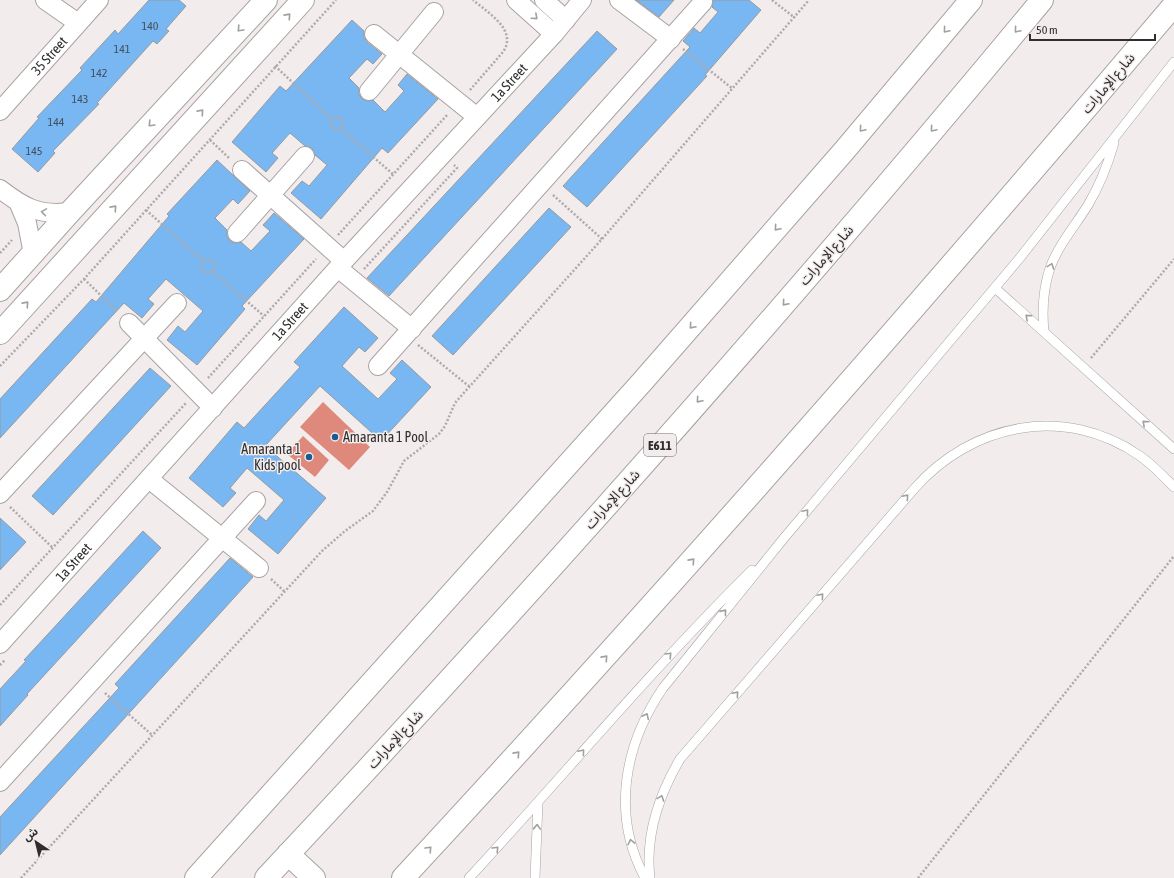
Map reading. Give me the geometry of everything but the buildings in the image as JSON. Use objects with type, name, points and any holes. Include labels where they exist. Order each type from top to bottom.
[{"type":"main road","points":[[0,290],[266,0]]},
{"type":"main road","points":[[0,333],[303,0]]},
{"type":"main road","points":[[196,878],[647,376],[844,150],[971,0]]},
{"type":"main road","name":"شارع الإمارات","points":[[266,878],[546,573],[730,366],[880,192],[1042,0]]},
{"type":"main road","name":"شارع الإمارات","points":[[403,878],[622,639],[774,469],[1037,166],[1174,4]]},
{"type":"main road","points":[[182,878],[222,850]]},
{"type":"main road","points":[[288,854],[314,878]]},
{"type":"street","points":[[45,0],[78,23]]},
{"type":"street","name":"35 Street","points":[[0,112],[99,0]]},
{"type":"street","points":[[516,0],[554,34]]},
{"type":"street","points":[[544,0],[566,20]]},
{"type":"street","name":"1a Street","points":[[0,644],[341,264],[554,34],[582,0]]},
{"type":"street","points":[[619,0],[671,38]]},
{"type":"street","points":[[378,366],[703,2]]},
{"type":"street","points":[[369,91],[434,12]]},
{"type":"street","points":[[374,34],[477,117]]},
{"type":"street","points":[[237,233],[305,156]]},
{"type":"street","points":[[242,170],[328,246],[341,264],[409,332]]},
{"type":"street","points":[[0,189],[19,204],[44,212],[70,212]]},
{"type":"street","points":[[19,204],[28,223],[33,254]]},
{"type":"street","points":[[3,498],[178,303]]},
{"type":"street","points":[[129,323],[213,408]]},
{"type":"street","points":[[149,479],[258,568]]},
{"type":"street","points":[[0,782],[256,501]]},
{"type":"lane","points":[[645,878],[632,848],[627,824],[625,800],[626,776],[631,752],[649,708],[663,688],[784,538],[996,288],[1116,138],[1174,62]]},
{"type":"lane","points":[[1044,332],[1044,300],[1050,269],[1062,243],[1096,190],[1111,156],[1116,138]]},
{"type":"lane","points":[[996,288],[1174,450]]},
{"type":"lane","points":[[650,878],[650,852],[656,813],[670,776],[680,759],[914,489],[939,463],[969,444],[1003,431],[1033,427],[1057,426],[1092,433],[1125,447],[1154,468],[1174,487]]},
{"type":"lane","points":[[469,878],[538,803],[639,688],[692,631],[784,538]]},
{"type":"lane","points":[[535,878],[538,803]]},
{"type":"path","points":[[328,0],[332,4]]},
{"type":"path","points":[[0,366],[84,279],[336,0]]},
{"type":"path","points":[[0,605],[394,175],[503,52],[508,43],[507,35],[502,26],[473,0]]},
{"type":"path","points":[[772,0],[795,18]]},
{"type":"path","points":[[21,878],[322,551],[345,531],[373,511],[387,492],[404,461],[439,434],[445,426],[456,403],[810,0]]},
{"type":"path","points":[[671,38],[733,89]]},
{"type":"path","points":[[275,66],[332,119]]},
{"type":"path","points":[[332,119],[336,117],[343,120],[343,124],[340,128]]},
{"type":"path","points":[[332,119],[331,125],[334,128],[340,128],[394,175]]},
{"type":"path","points":[[210,140],[242,170]]},
{"type":"path","points":[[541,184],[602,238]]},
{"type":"path","points":[[146,210],[203,260],[211,260],[214,267],[212,271]]},
{"type":"path","points":[[1083,368],[1174,259]]},
{"type":"path","points":[[203,260],[201,264],[204,271],[212,271],[264,316]]},
{"type":"path","points":[[84,279],[129,323]]},
{"type":"path","points":[[409,332],[470,387]]},
{"type":"path","points":[[3,498],[53,548]]},
{"type":"path","points":[[918,878],[1174,556]]},
{"type":"path","points":[[92,682],[152,735]]},
{"type":"shaded area","name":"Amaranta 1 Pool","points":[[323,402],[370,447],[349,470],[300,427]]},
{"type":"shaded area","name":"Amaranta 1 Kids pool","points":[[303,436],[329,460],[315,477],[287,454]]},
{"type":"place","name":"Amaranta 1 Pool","points":[[335,437]]},
{"type":"place","name":"Amaranta 1 Kids pool","points":[[309,457]]}]
